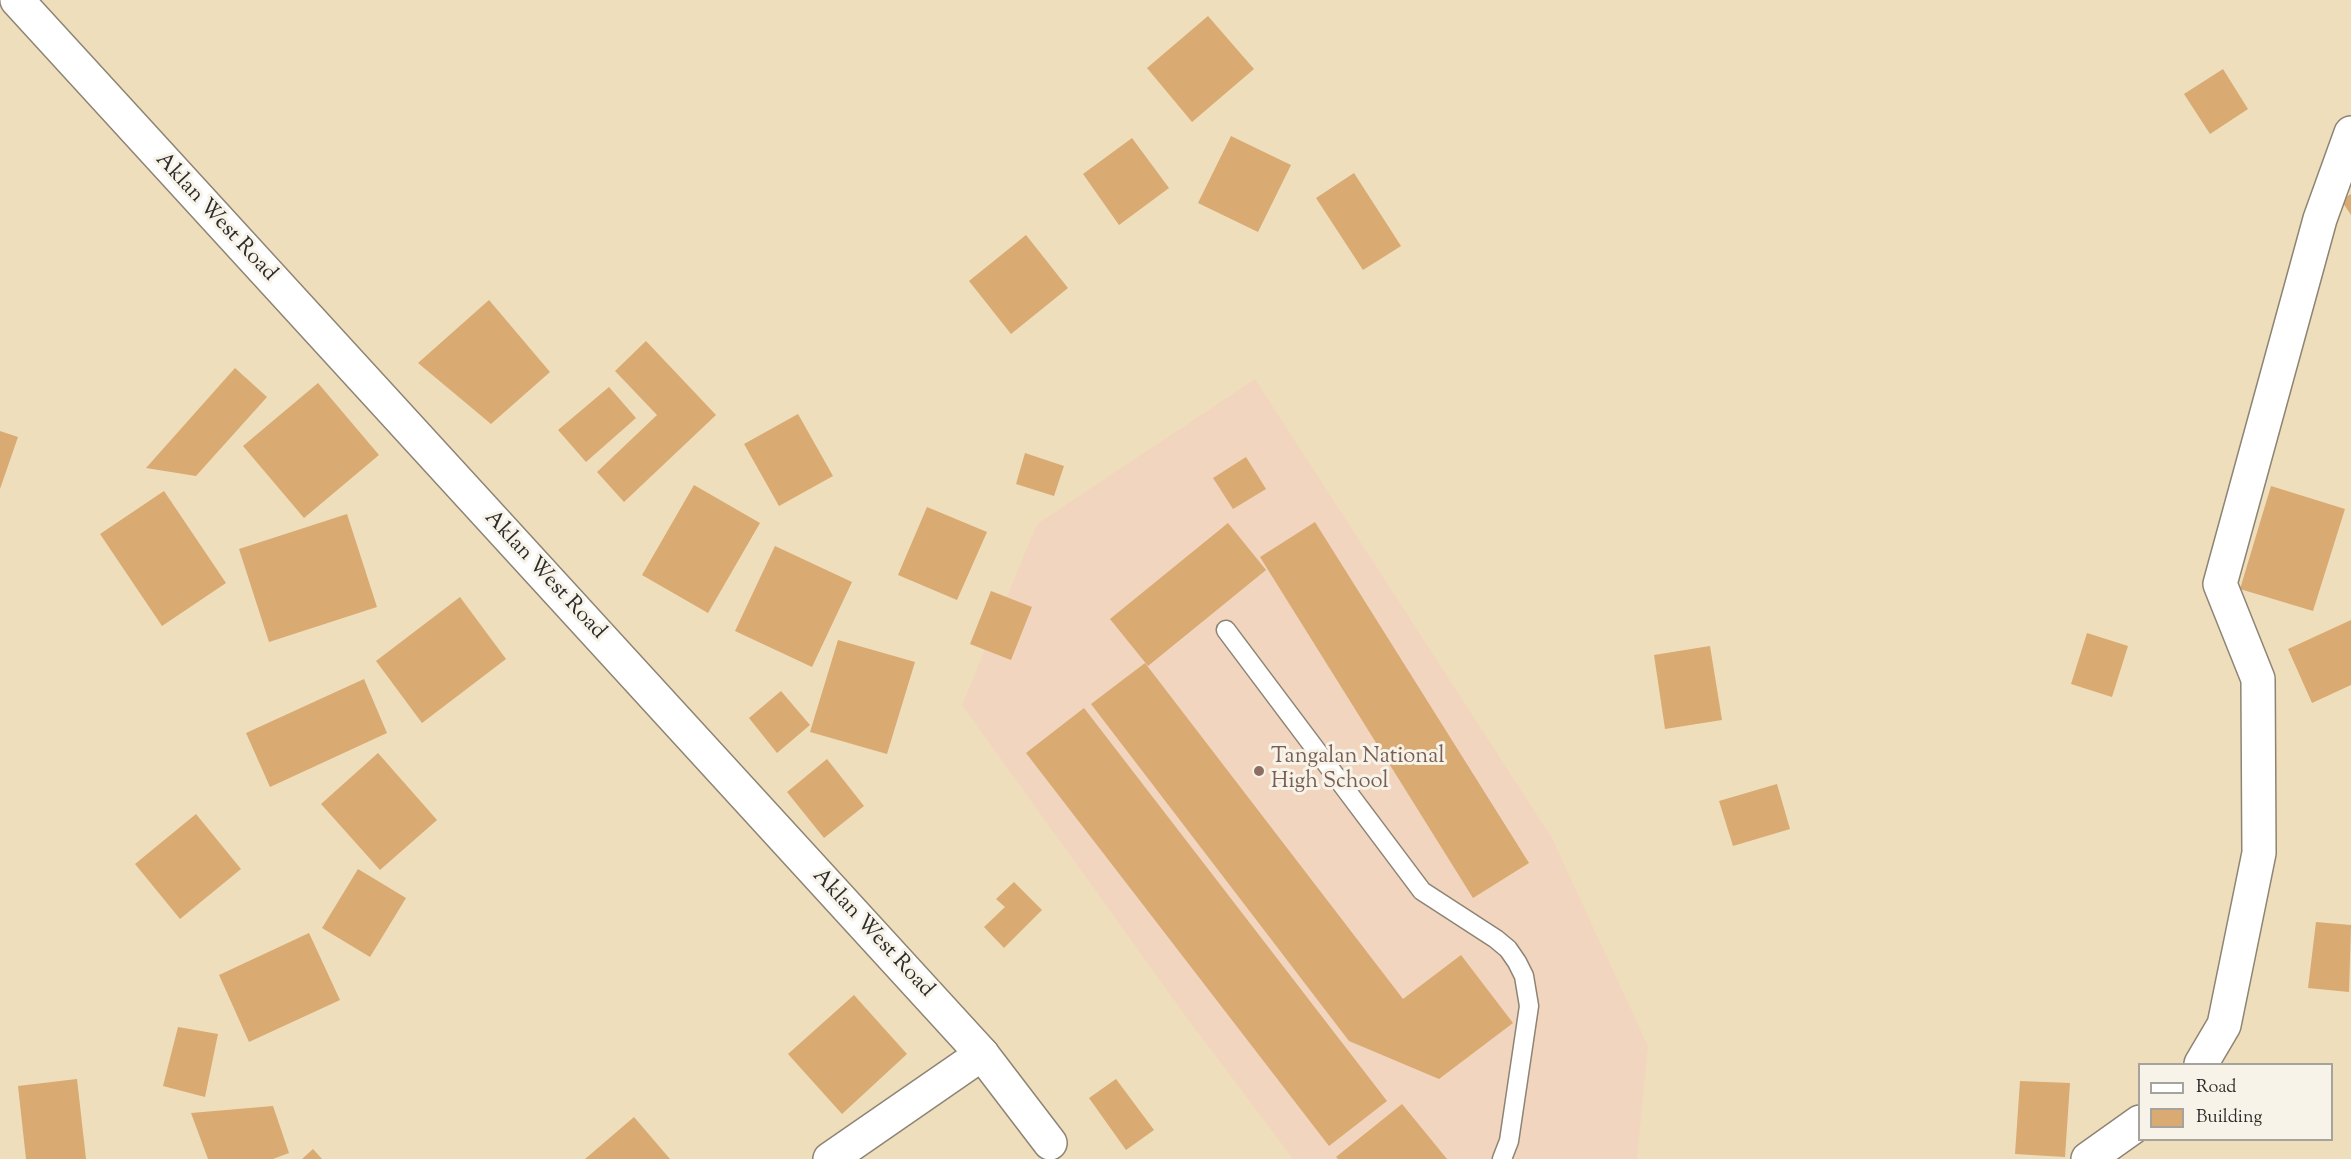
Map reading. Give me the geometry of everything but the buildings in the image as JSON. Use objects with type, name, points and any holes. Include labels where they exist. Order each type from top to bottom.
[{"type":"main road","name":"Aklan West Road","points":[[17,0],[982,1054],[1055,1154]]},
{"type":"main road","points":[[2202,1063],[2224,1025],[2259,853],[2258,679],[2220,584],[2320,219],[2351,133]]},
{"type":"main road","points":[[830,1159],[982,1054]]},
{"type":"main road","points":[[2088,1159],[2138,1123]]},
{"type":"lane","points":[[1226,630],[1408,877],[1437,903],[1496,939],[1517,962],[1524,976],[1529,1006],[1509,1141],[1502,1159]]},
{"type":"shaded area","name":"Tangalan National High School","points":[[1255,379],[1552,838],[1648,1046],[1637,1159],[1293,1159],[1184,1014],[962,705],[1037,524]]},
{"type":"place","name":"Tangalan National High School","points":[[1259,771]]}]
